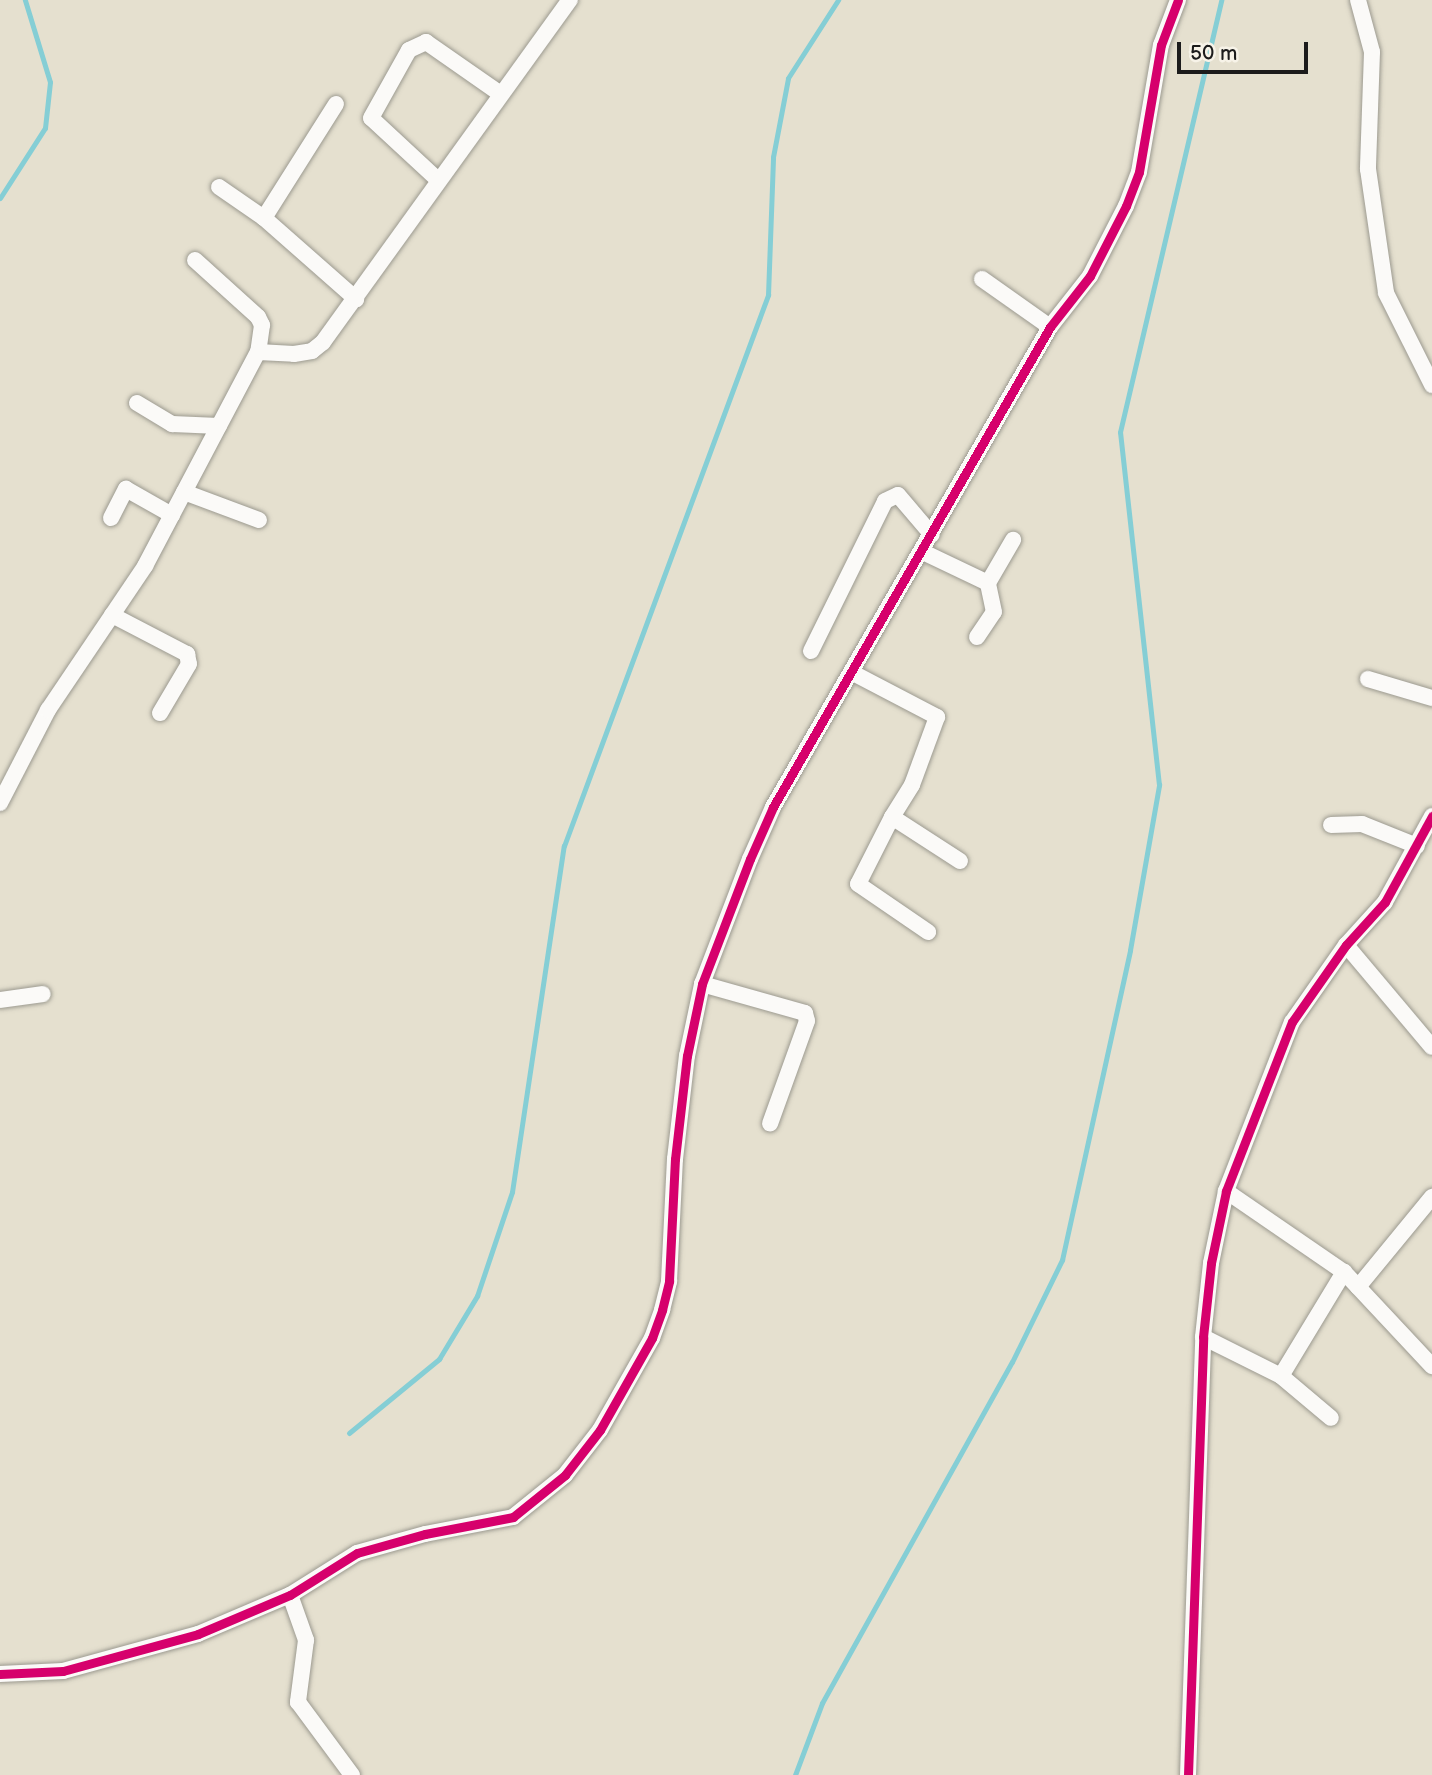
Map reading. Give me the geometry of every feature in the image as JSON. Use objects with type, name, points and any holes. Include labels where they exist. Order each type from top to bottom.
[{"type":"street","points":[[258,352],[312,351],[356,299],[499,93],[570,0]]},
{"type":"street","points":[[0,1674],[75,1668],[198,1633],[290,1595],[357,1553],[425,1534],[513,1517],[565,1475],[600,1430],[652,1338],[665,1300],[685,1069],[702,984],[774,807],[1051,327],[1090,276],[1126,206],[1139,172],[1161,45],[1178,0]]},
{"type":"street","points":[[1358,0],[1372,51],[1368,169],[1386,293],[1432,381]]},
{"type":"street","points":[[438,180],[371,118],[409,50],[426,42],[499,93]]},
{"type":"street","points":[[264,218],[336,104]]},
{"type":"street","points":[[219,187],[264,218],[356,299]]},
{"type":"street","points":[[0,803],[48,710],[112,615],[172,515],[258,352],[262,325],[258,317],[195,260]]},
{"type":"street","points":[[982,279],[1051,327]]},
{"type":"street","points":[[137,403],[172,424],[219,426]]},
{"type":"street","points":[[111,518],[123,493],[131,489],[172,515]]},
{"type":"street","points":[[184,492],[259,520]]},
{"type":"street","points":[[811,651],[885,501],[898,495],[932,535]]},
{"type":"street","points":[[977,637],[994,612],[988,583],[1013,540]]},
{"type":"street","points":[[923,552],[988,583]]},
{"type":"street","points":[[112,615],[187,654],[189,664],[160,713]]},
{"type":"street","points":[[853,673],[937,717],[912,785],[892,817],[858,884],[928,932]]},
{"type":"street","points":[[1368,678],[1432,698]]},
{"type":"street","points":[[892,817],[960,861]]},
{"type":"street","points":[[1188,1775],[1203,1337],[1211,1263],[1226,1191],[1292,1022],[1346,945],[1385,902],[1432,817]]},
{"type":"street","points":[[1331,825],[1362,824],[1417,846]]},
{"type":"street","points":[[1346,945],[1432,1046]]},
{"type":"street","points":[[702,984],[805,1013],[807,1021],[770,1124]]},
{"type":"street","points":[[0,1000],[43,994]]},
{"type":"street","points":[[1226,1191],[1343,1272],[1432,1366]]},
{"type":"street","points":[[1358,1287],[1432,1197]]},
{"type":"street","points":[[1281,1376],[1343,1272]]},
{"type":"street","points":[[1203,1337],[1281,1376],[1331,1418]]},
{"type":"street","points":[[290,1595],[306,1640],[298,1702],[352,1775]]},
{"type":"waterway","points":[[0,198],[45,128],[50,82],[25,0]]},
{"type":"waterway","points":[[349,1433],[439,1359],[477,1296],[512,1192],[564,846],[768,295],[773,157],[788,78],[838,0]]},
{"type":"waterway","points":[[795,1775],[822,1703],[1012,1362],[1062,1260],[1130,950],[1159,785],[1120,432],[1221,0]]},
{"type":"cycle path","points":[[0,1674],[63,1671],[198,1634],[290,1595],[357,1553],[425,1534],[513,1517],[565,1475],[600,1430],[652,1338],[662,1310],[669,1281],[675,1159],[687,1056],[702,984],[750,859],[773,807],[1050,327],[1090,276],[1126,206],[1139,172],[1161,45],[1178,0]]},
{"type":"cycle path","points":[[1188,1775],[1203,1337],[1211,1263],[1226,1191],[1292,1022],[1346,945],[1385,902],[1432,816]]}]
